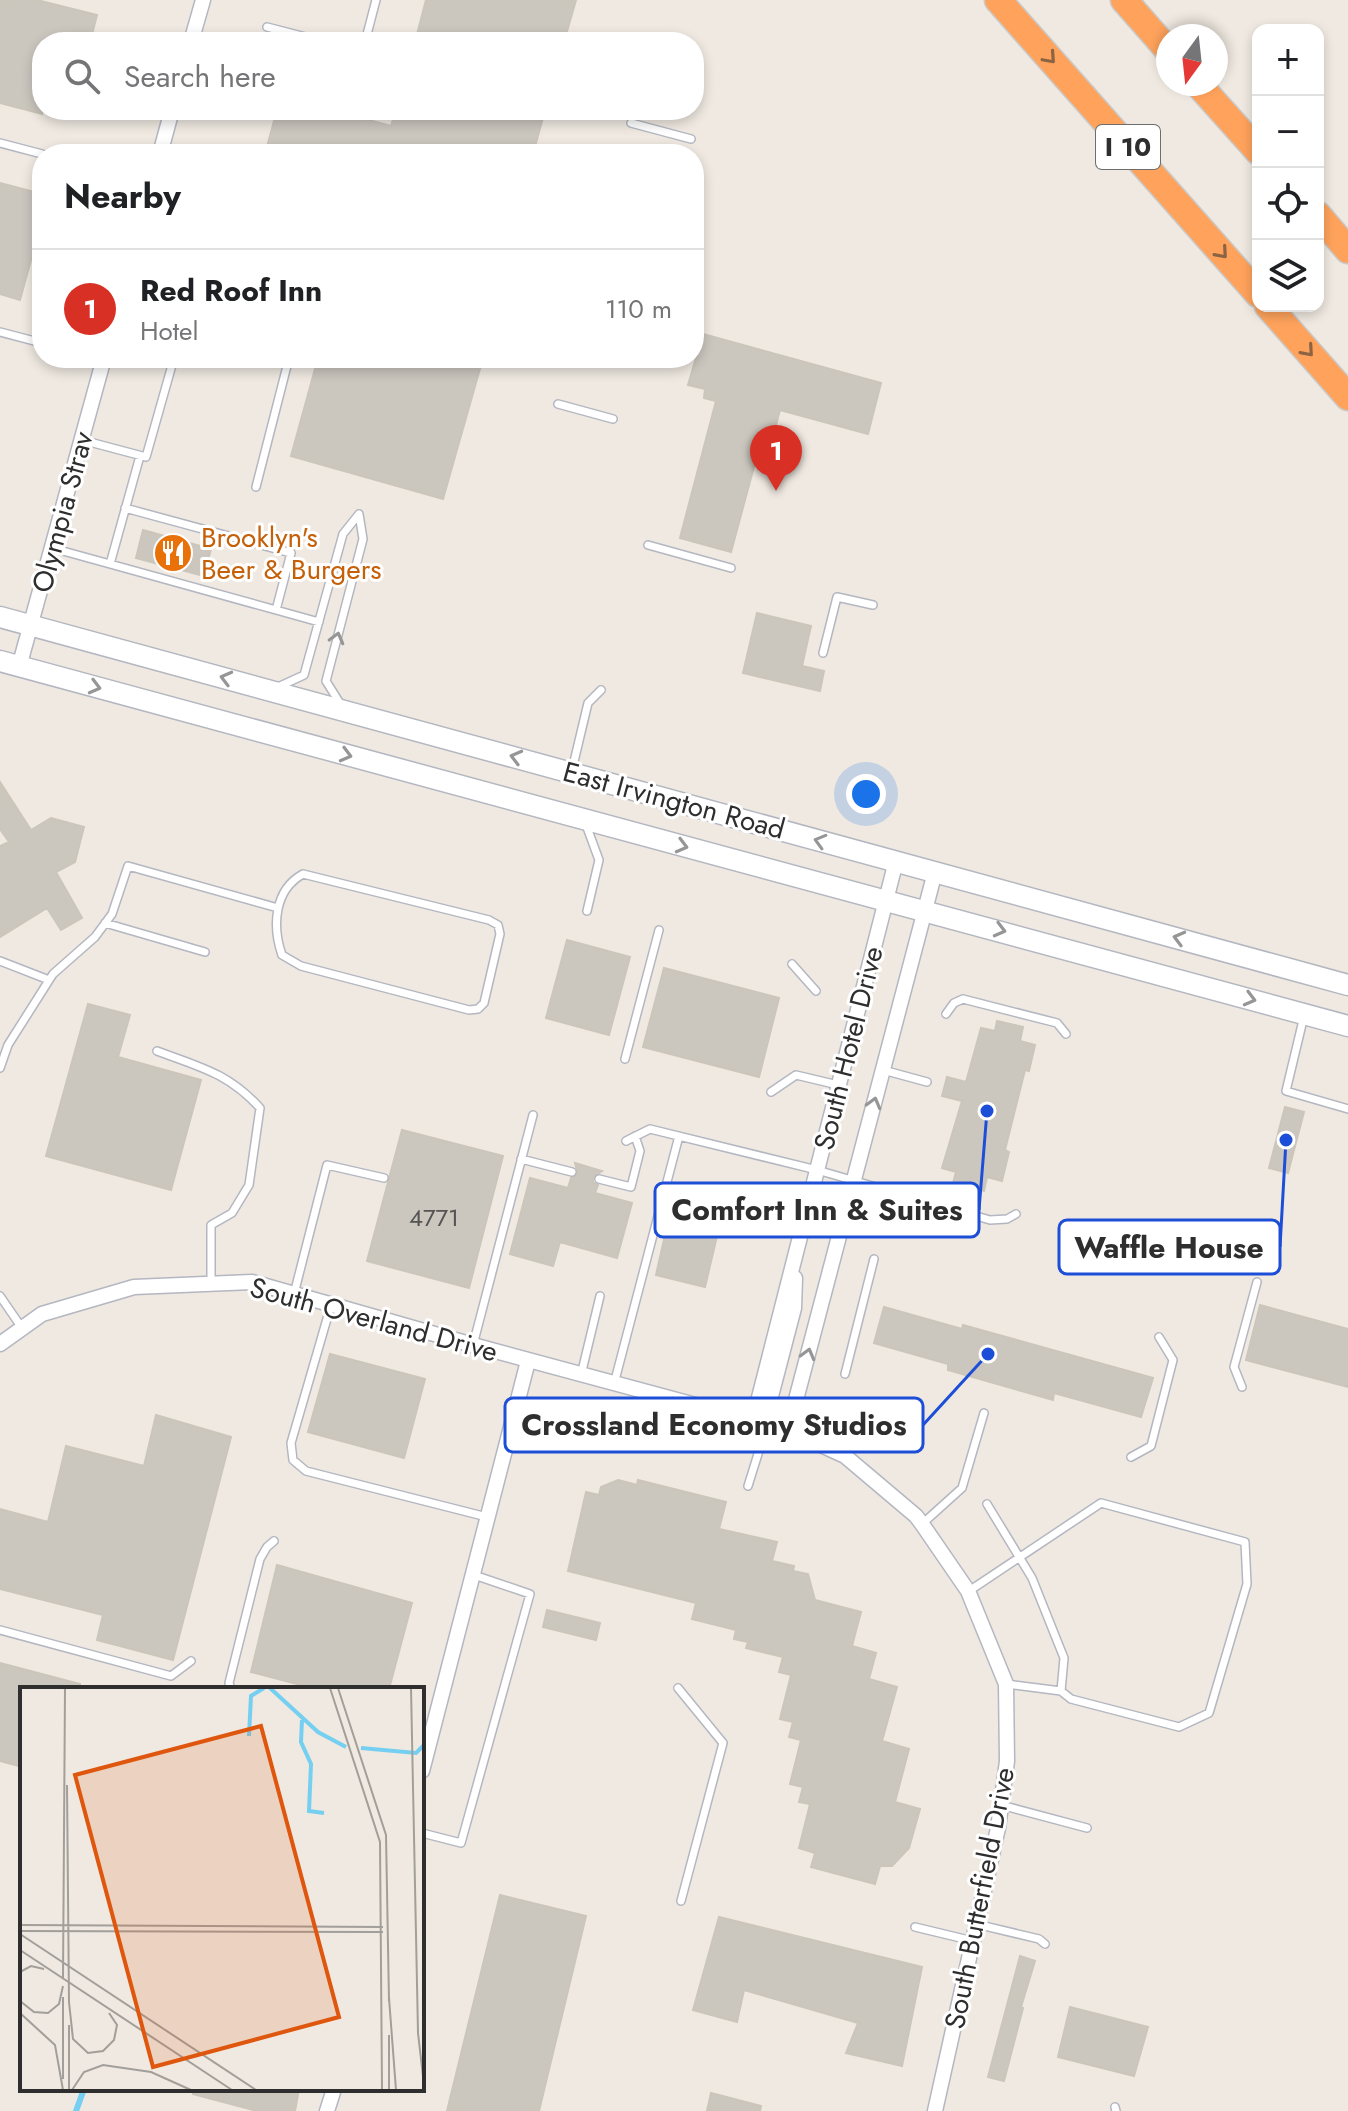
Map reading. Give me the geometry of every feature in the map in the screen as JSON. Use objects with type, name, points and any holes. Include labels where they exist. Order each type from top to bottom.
[{"type":"highway","name":"I 10","points":[[998,0],[1252,287]]},
{"type":"highway","points":[[1124,0],[1156,36]]},
{"type":"highway","points":[[1135,0],[1156,25]]},
{"type":"highway","points":[[1209,96],[1252,144]]},
{"type":"highway","points":[[1216,96],[1252,138]]},
{"type":"highway","points":[[1324,224],[1348,251]]},
{"type":"highway","points":[[1273,312],[1348,397]]},
{"type":"main road","name":"East Irvington Road","points":[[0,617],[1348,985]]},
{"type":"main road","name":"East Irvington Road","points":[[10,664],[925,909],[1348,1026]]},
{"type":"street","points":[[196,32],[200,1]]},
{"type":"street","points":[[163,144],[169,120]]},
{"type":"street","name":"Olympia Strav","points":[[10,664],[31,625],[100,368]]},
{"type":"street","name":"South Hotel Drive","points":[[760,1423],[795,1255],[896,861]]},
{"type":"street","name":"South Hotel Drive","points":[[788,1430],[935,872]]},
{"type":"street","points":[[788,1430],[770,1400],[794,1308],[795,1255]]},
{"type":"street","name":"South Overland Drive","points":[[0,1344],[42,1314],[134,1287],[252,1282],[760,1423]]},
{"type":"street","points":[[424,1761],[528,1361]]},
{"type":"street","name":"South Butterfield Drive","points":[[760,1423],[788,1430],[845,1456],[916,1516],[968,1591],[1006,1684],[1007,1761],[1001,1805],[935,2111]]},
{"type":"street","points":[[327,2111],[333,2091]]},
{"type":"lane","points":[[368,32],[376,0]]},
{"type":"lane","points":[[267,27],[286,32]]},
{"type":"lane","points":[[631,123],[691,139]]},
{"type":"lane","points":[[0,143],[32,151]]},
{"type":"lane","points":[[0,332],[32,340]]},
{"type":"lane","points":[[82,440],[146,457],[171,368]]},
{"type":"lane","points":[[256,487],[286,368]]},
{"type":"lane","points":[[558,404],[613,419]]},
{"type":"lane","points":[[110,564],[140,456]]},
{"type":"lane","points":[[125,508],[291,553],[276,610]]},
{"type":"lane","points":[[271,690],[304,675],[343,534],[359,514],[363,539],[326,681],[344,710]]},
{"type":"lane","points":[[648,545],[731,568]]},
{"type":"lane","points":[[52,548],[319,622]]},
{"type":"lane","points":[[823,653],[837,597],[873,605]]},
{"type":"lane","points":[[571,772],[588,703],[601,690]]},
{"type":"lane","points":[[585,820],[599,860],[587,911]]},
{"type":"lane","points":[[0,1068],[8,1045],[49,980],[95,937],[112,914],[128,866],[278,908]]},
{"type":"lane","points":[[303,874],[489,920],[498,925],[500,934],[484,1003],[478,1009],[469,1010],[301,966],[282,955],[275,935],[278,908],[288,882],[303,874]]},
{"type":"lane","points":[[105,923],[205,952]]},
{"type":"lane","points":[[625,1059],[659,930]]},
{"type":"lane","points":[[0,961],[49,980]]},
{"type":"lane","points":[[792,964],[816,991]]},
{"type":"lane","points":[[946,1014],[954,1003],[963,999],[1057,1023],[1066,1034]]},
{"type":"lane","points":[[1304,1013],[1286,1091],[1348,1109]]},
{"type":"lane","points":[[157,1051],[221,1075],[242,1088],[260,1108],[249,1185],[232,1213],[211,1225],[211,1284]]},
{"type":"lane","points":[[883,1070],[927,1082]]},
{"type":"lane","points":[[771,1092],[796,1075],[838,1085]]},
{"type":"lane","points":[[473,1345],[533,1115]]},
{"type":"lane","points":[[626,1141],[650,1129],[817,1170],[990,1220],[1007,1219],[1016,1214]]},
{"type":"lane","points":[[599,1179],[631,1187],[640,1151],[635,1136]]},
{"type":"lane","points":[[614,1384],[679,1136]]},
{"type":"lane","points":[[521,1159],[572,1172]]},
{"type":"lane","points":[[294,1294],[327,1165],[384,1178]]},
{"type":"lane","points":[[845,1374],[874,1259]]},
{"type":"lane","points":[[1242,1387],[1234,1367],[1257,1282]]},
{"type":"lane","points":[[0,1296],[22,1328]]},
{"type":"lane","points":[[581,1375],[600,1296]]},
{"type":"lane","points":[[331,1305],[291,1443],[293,1460],[306,1471],[487,1517]]},
{"type":"lane","points":[[1131,1457],[1151,1446],[1173,1360],[1159,1337]]},
{"type":"lane","points":[[922,1524],[962,1488],[984,1413]]},
{"type":"lane","points":[[748,1486],[760,1423]]},
{"type":"lane","points":[[968,1591],[1101,1503],[1245,1542],[1247,1584],[1209,1713],[1179,1727],[1071,1699],[1061,1691],[1006,1684]]},
{"type":"lane","points":[[987,1504],[1032,1578],[1064,1658],[1061,1691]]},
{"type":"lane","points":[[230,1687],[260,1559],[274,1541]]},
{"type":"lane","points":[[424,1834],[461,1843],[530,1594],[472,1574]]},
{"type":"lane","points":[[0,1630],[171,1676],[191,1661]]},
{"type":"lane","points":[[678,1688],[723,1743],[681,1901]]},
{"type":"lane","points":[[1001,1805],[1087,1828]]},
{"type":"lane","points":[[976,1924],[1039,1939],[1045,1944]]},
{"type":"lane","points":[[915,1927],[973,1941]]},
{"type":"building","points":[[0,0],[37,0],[97,15],[93,32],[32,32],[32,111],[0,103]]},
{"type":"building","points":[[426,0],[576,0],[567,32],[418,32]]},
{"type":"building","points":[[274,120],[369,120],[391,126],[393,120],[542,120],[536,144],[268,144]]},
{"type":"building","points":[[0,183],[32,191],[32,256],[20,300],[0,294]]},
{"type":"building","points":[[704,334],[881,383],[868,434],[780,410],[772,440],[762,437],[731,552],[680,538],[716,401],[704,398],[705,389],[688,385],[693,368],[704,368]]},
{"type":"building","points":[[315,368],[480,368],[443,499],[291,456]]},
{"type":"building","name":"Brooklyn's Beer & Burgers","points":[[143,530],[211,549],[204,576],[136,558]]},
{"type":"building","points":[[757,613],[811,626],[802,666],[824,671],[820,691],[743,673]]},
{"type":"building","points":[[0,782],[31,830],[51,818],[84,827],[75,862],[56,872],[82,918],[61,930],[47,908],[0,937],[0,846],[9,842],[0,829]]},
{"type":"building","points":[[567,940],[630,957],[609,1035],[546,1018]]},
{"type":"building","points":[[664,968],[779,998],[759,1077],[643,1047]]},
{"type":"building","points":[[88,1004],[130,1015],[118,1057],[201,1080],[171,1190],[46,1156]]},
{"type":"building","points":[[997,1021],[1023,1027],[1020,1041],[1035,1045],[1029,1071],[1025,1070],[1005,1150],[1009,1152],[1002,1181],[987,1177],[984,1191],[953,1183],[956,1172],[942,1168],[962,1101],[942,1096],[947,1077],[966,1082],[981,1028],[995,1031]]},
{"type":"building","points":[[1285,1107],[1304,1112],[1288,1173],[1269,1168]]},
{"type":"building","points":[[402,1130],[503,1156],[469,1288],[367,1261]]},
{"type":"building","points":[[575,1163],[602,1171],[593,1177],[593,1182],[598,1185],[595,1193],[632,1203],[617,1258],[560,1242],[553,1266],[510,1254],[530,1178],[568,1188],[571,1178],[578,1174]]},
{"type":"building","points":[[672,1204],[722,1215],[705,1287],[656,1275]]},
{"type":"building","points":[[1260,1305],[1348,1329],[1348,1387],[1246,1360]]},
{"type":"building","points":[[884,1307],[962,1329],[963,1325],[1153,1378],[1141,1417],[1054,1393],[1053,1400],[948,1370],[948,1364],[874,1343]]},
{"type":"building","points":[[330,1354],[425,1379],[404,1458],[308,1432]]},
{"type":"building","points":[[156,1415],[231,1437],[173,1660],[97,1640],[103,1615],[0,1589],[0,1509],[48,1522],[66,1446],[144,1466]]},
{"type":"building","points":[[618,1480],[637,1485],[638,1480],[726,1502],[719,1529],[777,1542],[772,1561],[794,1566],[793,1571],[808,1574],[815,1600],[861,1612],[852,1646],[876,1653],[869,1679],[897,1687],[882,1741],[909,1749],[895,1802],[920,1809],[909,1848],[892,1866],[880,1866],[875,1884],[811,1867],[815,1853],[799,1848],[810,1804],[799,1802],[803,1787],[790,1784],[801,1740],[789,1737],[793,1722],[780,1719],[791,1675],[779,1672],[783,1657],[746,1648],[748,1642],[734,1639],[736,1630],[692,1619],[696,1603],[568,1571],[586,1492],[599,1495],[601,1487]]},
{"type":"building","points":[[277,1565],[412,1603],[390,1687],[308,1687],[251,1672]]},
{"type":"building","points":[[547,1610],[600,1623],[596,1640],[543,1627]]},
{"type":"building","points":[[0,1663],[80,1684],[80,1687],[20,1687],[20,1766],[0,1761]]},
{"type":"building","points":[[500,1895],[586,1916],[539,2111],[447,2111]]},
{"type":"building","points":[[719,1917],[922,1967],[902,2066],[846,2053],[858,2023],[744,1990],[737,2022],[693,2010]]},
{"type":"building","points":[[1020,1956],[1035,1961],[1004,2081],[988,2077]]},
{"type":"building","points":[[1070,2007],[1148,2027],[1134,2076],[1058,2057]]},
{"type":"building","points":[[194,2091],[299,2091],[295,2111],[257,2111],[193,2094]]},
{"type":"building","points":[[711,2093],[761,2106],[760,2111],[707,2111]]},
{"type":"waterway","points":[[76,2111],[83,2091]]},
{"type":"place","name":"Red Roof Inn","points":[[776,491]]},
{"type":"place","name":"Brooklyn's Beer & Burgers","points":[[173,553]]},
{"type":"place","name":"Comfort Inn & Suites","points":[[987,1111]]},
{"type":"place","name":"Waffle House","points":[[1286,1140]]},
{"type":"place","name":"Crossland Economy Studios","points":[[988,1354]]}]
